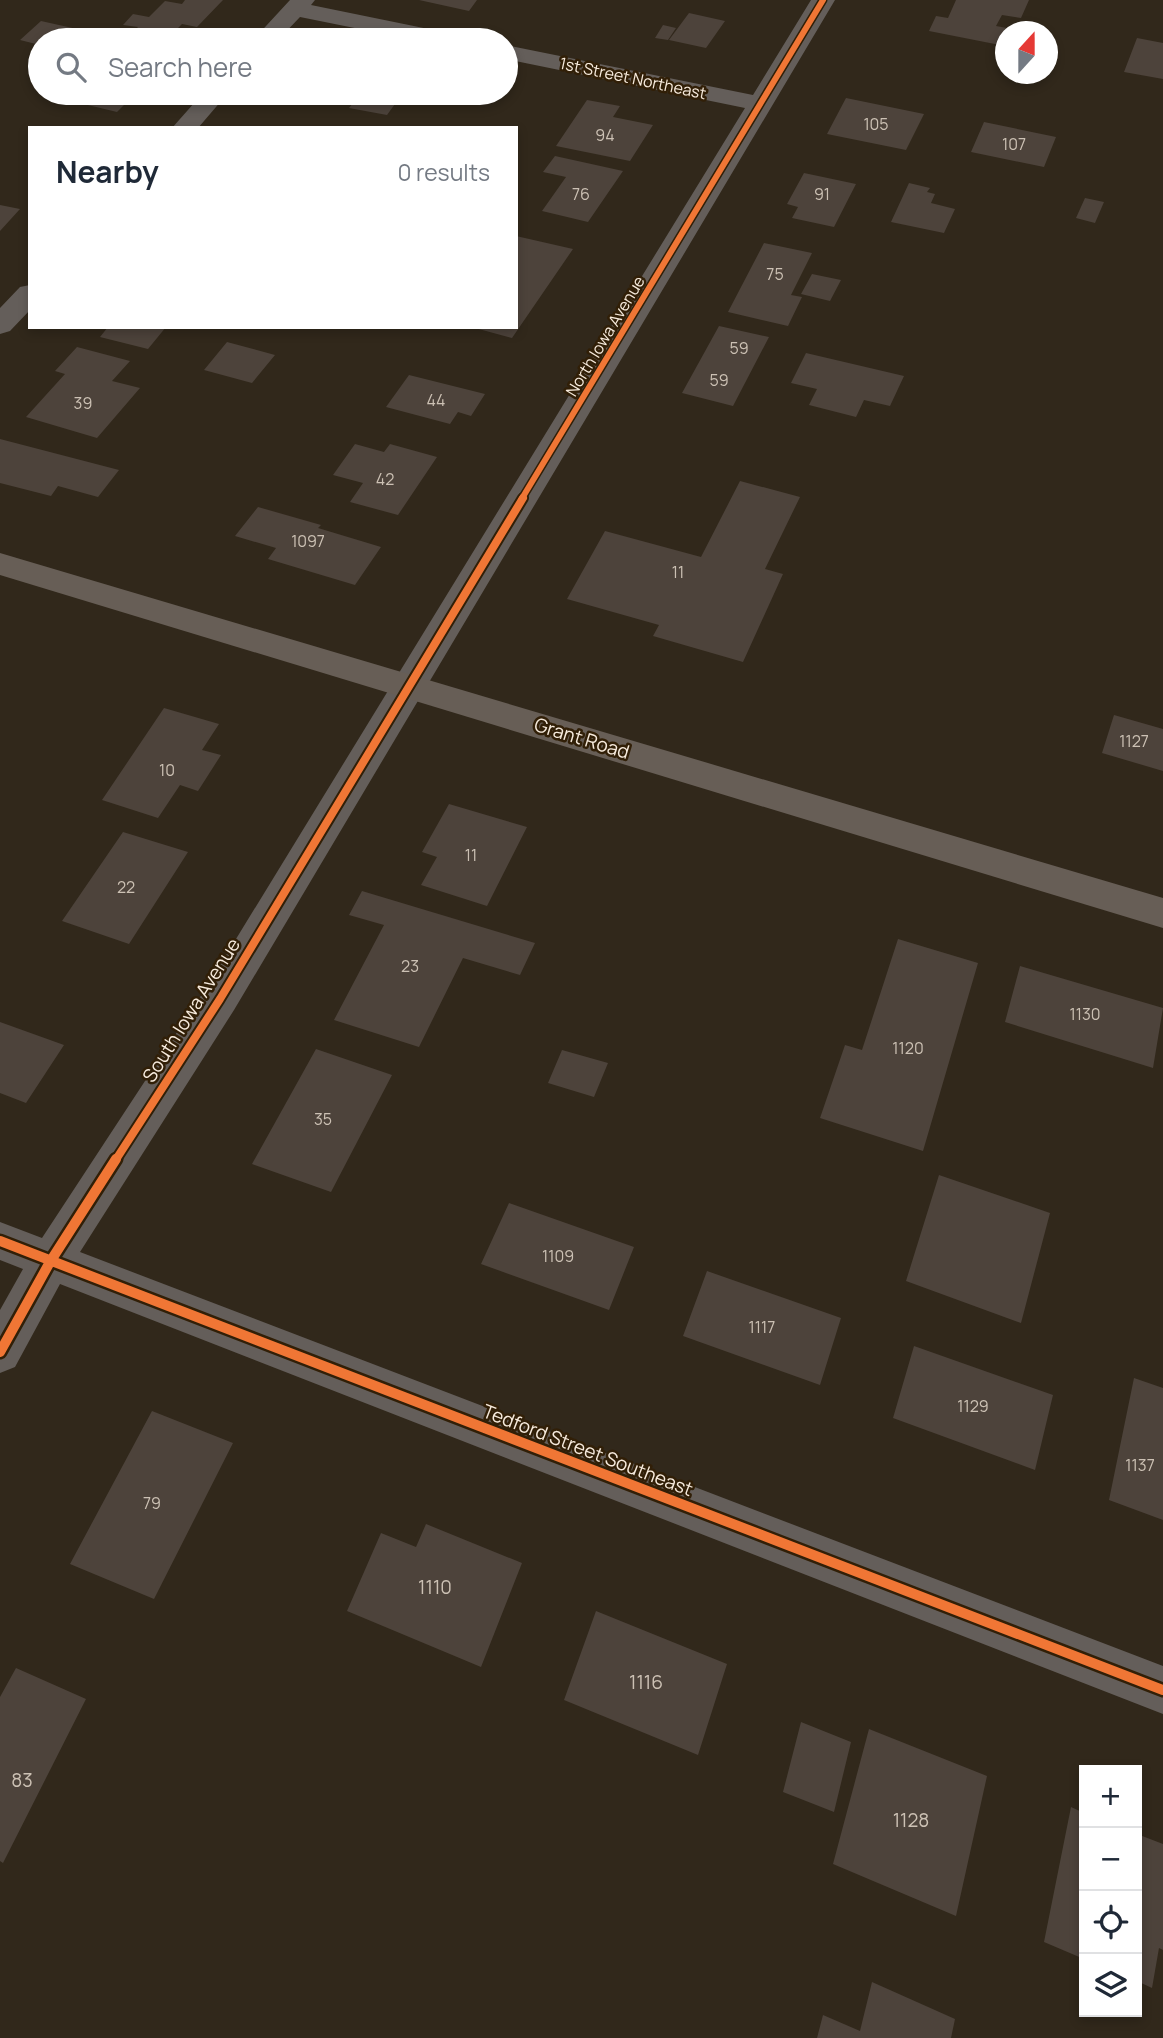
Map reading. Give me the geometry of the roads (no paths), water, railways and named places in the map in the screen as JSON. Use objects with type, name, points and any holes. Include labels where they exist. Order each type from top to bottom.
[{"type":"main road","name":"Grant Road","points":[[0,564],[1163,913]]},
{"type":"street","name":"North Iowa Avenue","points":[[409,686],[823,0]]},
{"type":"street","points":[[276,28],[299,4],[398,28]]},
{"type":"street","name":"1st Street Northeast","points":[[518,54],[761,104]]},
{"type":"street","points":[[186,126],[205,105]]},
{"type":"street","points":[[0,325],[28,295]]},
{"type":"street","name":"South Iowa Avenue","points":[[0,1352],[51,1262],[220,999],[409,686]]},
{"type":"street","name":"Tedford Street Southeast","points":[[0,1241],[1163,1690]]}]
